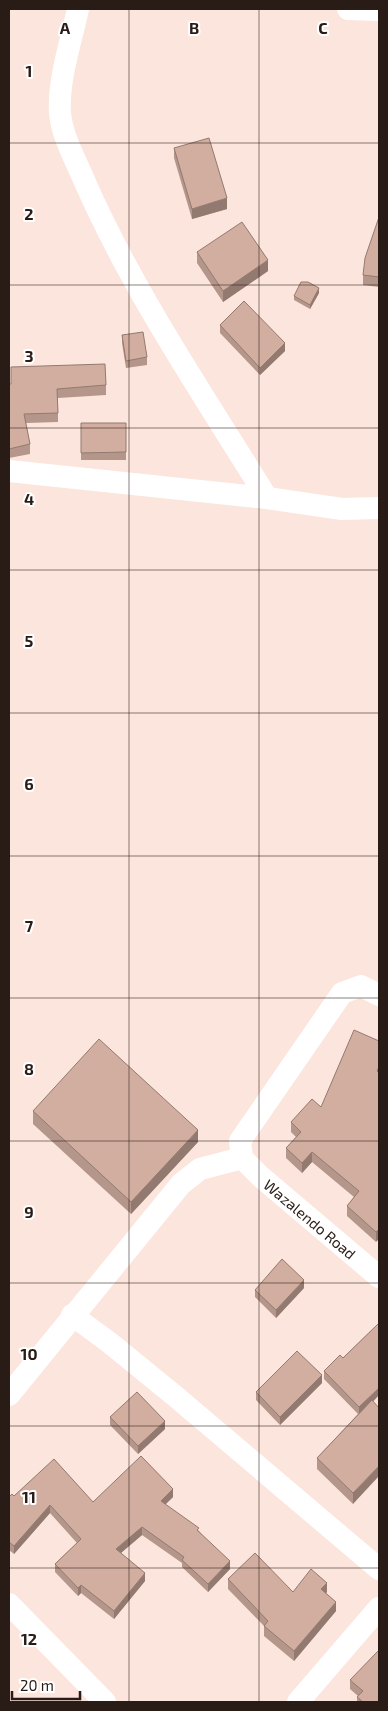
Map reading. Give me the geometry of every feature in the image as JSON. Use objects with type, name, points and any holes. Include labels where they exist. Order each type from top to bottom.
[{"type":"street","points":[[78,9],[63,75],[60,113],[67,138],[94,202],[149,308],[267,498]]},
{"type":"street","points":[[348,9],[379,10]]},
{"type":"street","points":[[9,471],[267,498],[342,509],[379,508]]},
{"type":"street","points":[[9,1395],[72,1315],[181,1184],[200,1169],[242,1158],[240,1141],[342,993],[361,986],[379,995]]},
{"type":"street","name":"Wazalendo Road","points":[[242,1158],[261,1177],[379,1278]]},
{"type":"street","points":[[72,1315],[160,1384],[379,1569]]},
{"type":"street","points":[[9,1604],[105,1702]]},
{"type":"street","points":[[298,1702],[379,1608]]},
{"type":"building","points":[[209,138],[227,198],[192,209],[174,148]]},
{"type":"building","points":[[379,217],[379,277],[363,275],[365,258]]},
{"type":"building","points":[[242,222],[268,260],[223,291],[197,252]]},
{"type":"building","points":[[301,282],[308,282],[319,288],[310,305],[294,296]]},
{"type":"building","points":[[244,301],[285,343],[260,368],[220,325]]},
{"type":"building","points":[[143,332],[147,357],[126,361],[122,335]]},
{"type":"building","points":[[105,364],[106,385],[57,389],[58,413],[24,414],[30,444],[9,449],[9,384],[11,384],[11,367]]},
{"type":"building","points":[[81,423],[126,423],[126,452],[81,453]]},
{"type":"building","points":[[354,1030],[379,1041],[379,1067],[377,1071],[379,1073],[379,1229],[376,1232],[347,1206],[359,1191],[312,1152],[302,1163],[286,1148],[301,1132],[291,1122],[312,1099],[321,1107]]},
{"type":"building","points":[[99,1039],[198,1130],[131,1202],[33,1111]]},
{"type":"building","points":[[282,1259],[304,1280],[276,1310],[255,1290]]},
{"type":"building","points":[[379,1323],[379,1388],[359,1407],[324,1371],[340,1355],[343,1358]]},
{"type":"building","points":[[297,1351],[322,1375],[280,1417],[256,1392]]},
{"type":"building","points":[[137,1392],[165,1421],[138,1446],[110,1417]]},
{"type":"building","points":[[372,1400],[379,1408],[379,1466],[353,1493],[317,1458]]},
{"type":"building","points":[[141,1456],[173,1489],[161,1501],[199,1528],[197,1530],[230,1561],[208,1584],[182,1560],[184,1557],[142,1527],[116,1549],[145,1573],[114,1611],[81,1585],[78,1588],[55,1564],[81,1539],[50,1505],[14,1546],[9,1542],[9,1497],[12,1494],[14,1496],[54,1459],[93,1502]]},
{"type":"building","points":[[255,1553],[293,1592],[311,1569],[327,1583],[321,1589],[336,1602],[294,1651],[264,1626],[268,1621],[228,1579]]},
{"type":"building","points":[[379,1650],[379,1702],[363,1702],[357,1697],[363,1691],[350,1680]]}]
